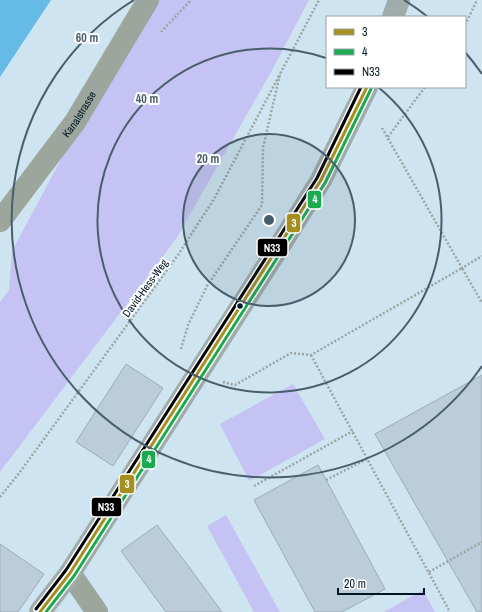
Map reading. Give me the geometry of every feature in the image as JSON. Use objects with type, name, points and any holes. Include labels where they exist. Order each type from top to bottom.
[{"type":"main road","points":[[393,16],[399,0]]},
{"type":"main road","points":[[40,612],[70,573],[321,180],[367,88]]},
{"type":"street","name":"Kanalstrasse","points":[[0,221],[74,122],[148,0]]},
{"type":"street","points":[[70,573],[97,612]]},
{"type":"path","name":"David-Hess-Weg","points":[[0,497],[20,472],[178,255],[214,199],[319,0]]},
{"type":"path","points":[[466,23],[477,0]]},
{"type":"path","points":[[180,352],[188,325],[207,286],[262,205],[264,148],[280,74]]},
{"type":"path","points":[[388,137],[424,88]]},
{"type":"path","points":[[382,128],[482,303]]},
{"type":"path","points":[[221,381],[235,385],[291,353],[311,355],[482,256]]},
{"type":"path","points":[[311,355],[450,612]]},
{"type":"path","points":[[254,486],[353,431]]},
{"type":"path","points":[[326,480],[367,459]]},
{"type":"path","points":[[429,572],[482,542]]},
{"type":"shaded area","points":[[0,0],[51,0],[0,77]]},
{"type":"shaded area","points":[[141,0],[309,0],[271,72],[176,239],[0,472],[0,302],[9,290],[12,251],[104,79]]},
{"type":"shaded area","points":[[293,384],[325,439],[249,481],[220,424]]},
{"type":"shaded area","points":[[226,515],[280,612],[254,612],[207,526]]},
{"type":"shaded area","points":[[423,590],[435,612],[384,612]]},
{"type":"building","points":[[126,364],[163,388],[113,466],[76,442]]},
{"type":"building","points":[[482,375],[482,612],[477,612],[375,434]]},
{"type":"building","points":[[318,465],[385,589],[342,612],[315,612],[254,500]]},
{"type":"building","points":[[157,525],[222,612],[166,612],[121,551]]},
{"type":"building","points":[[0,544],[44,574],[18,612],[0,612]]},
{"type":"transit line","name":"N33","points":[[36,609],[66,570],[317,178],[361,88]]},
{"type":"transit line","name":"3","points":[[40,612],[70,573],[321,180],[367,88]]},
{"type":"transit line","name":"4","points":[[46,612],[74,576],[325,183],[371,89]]}]
